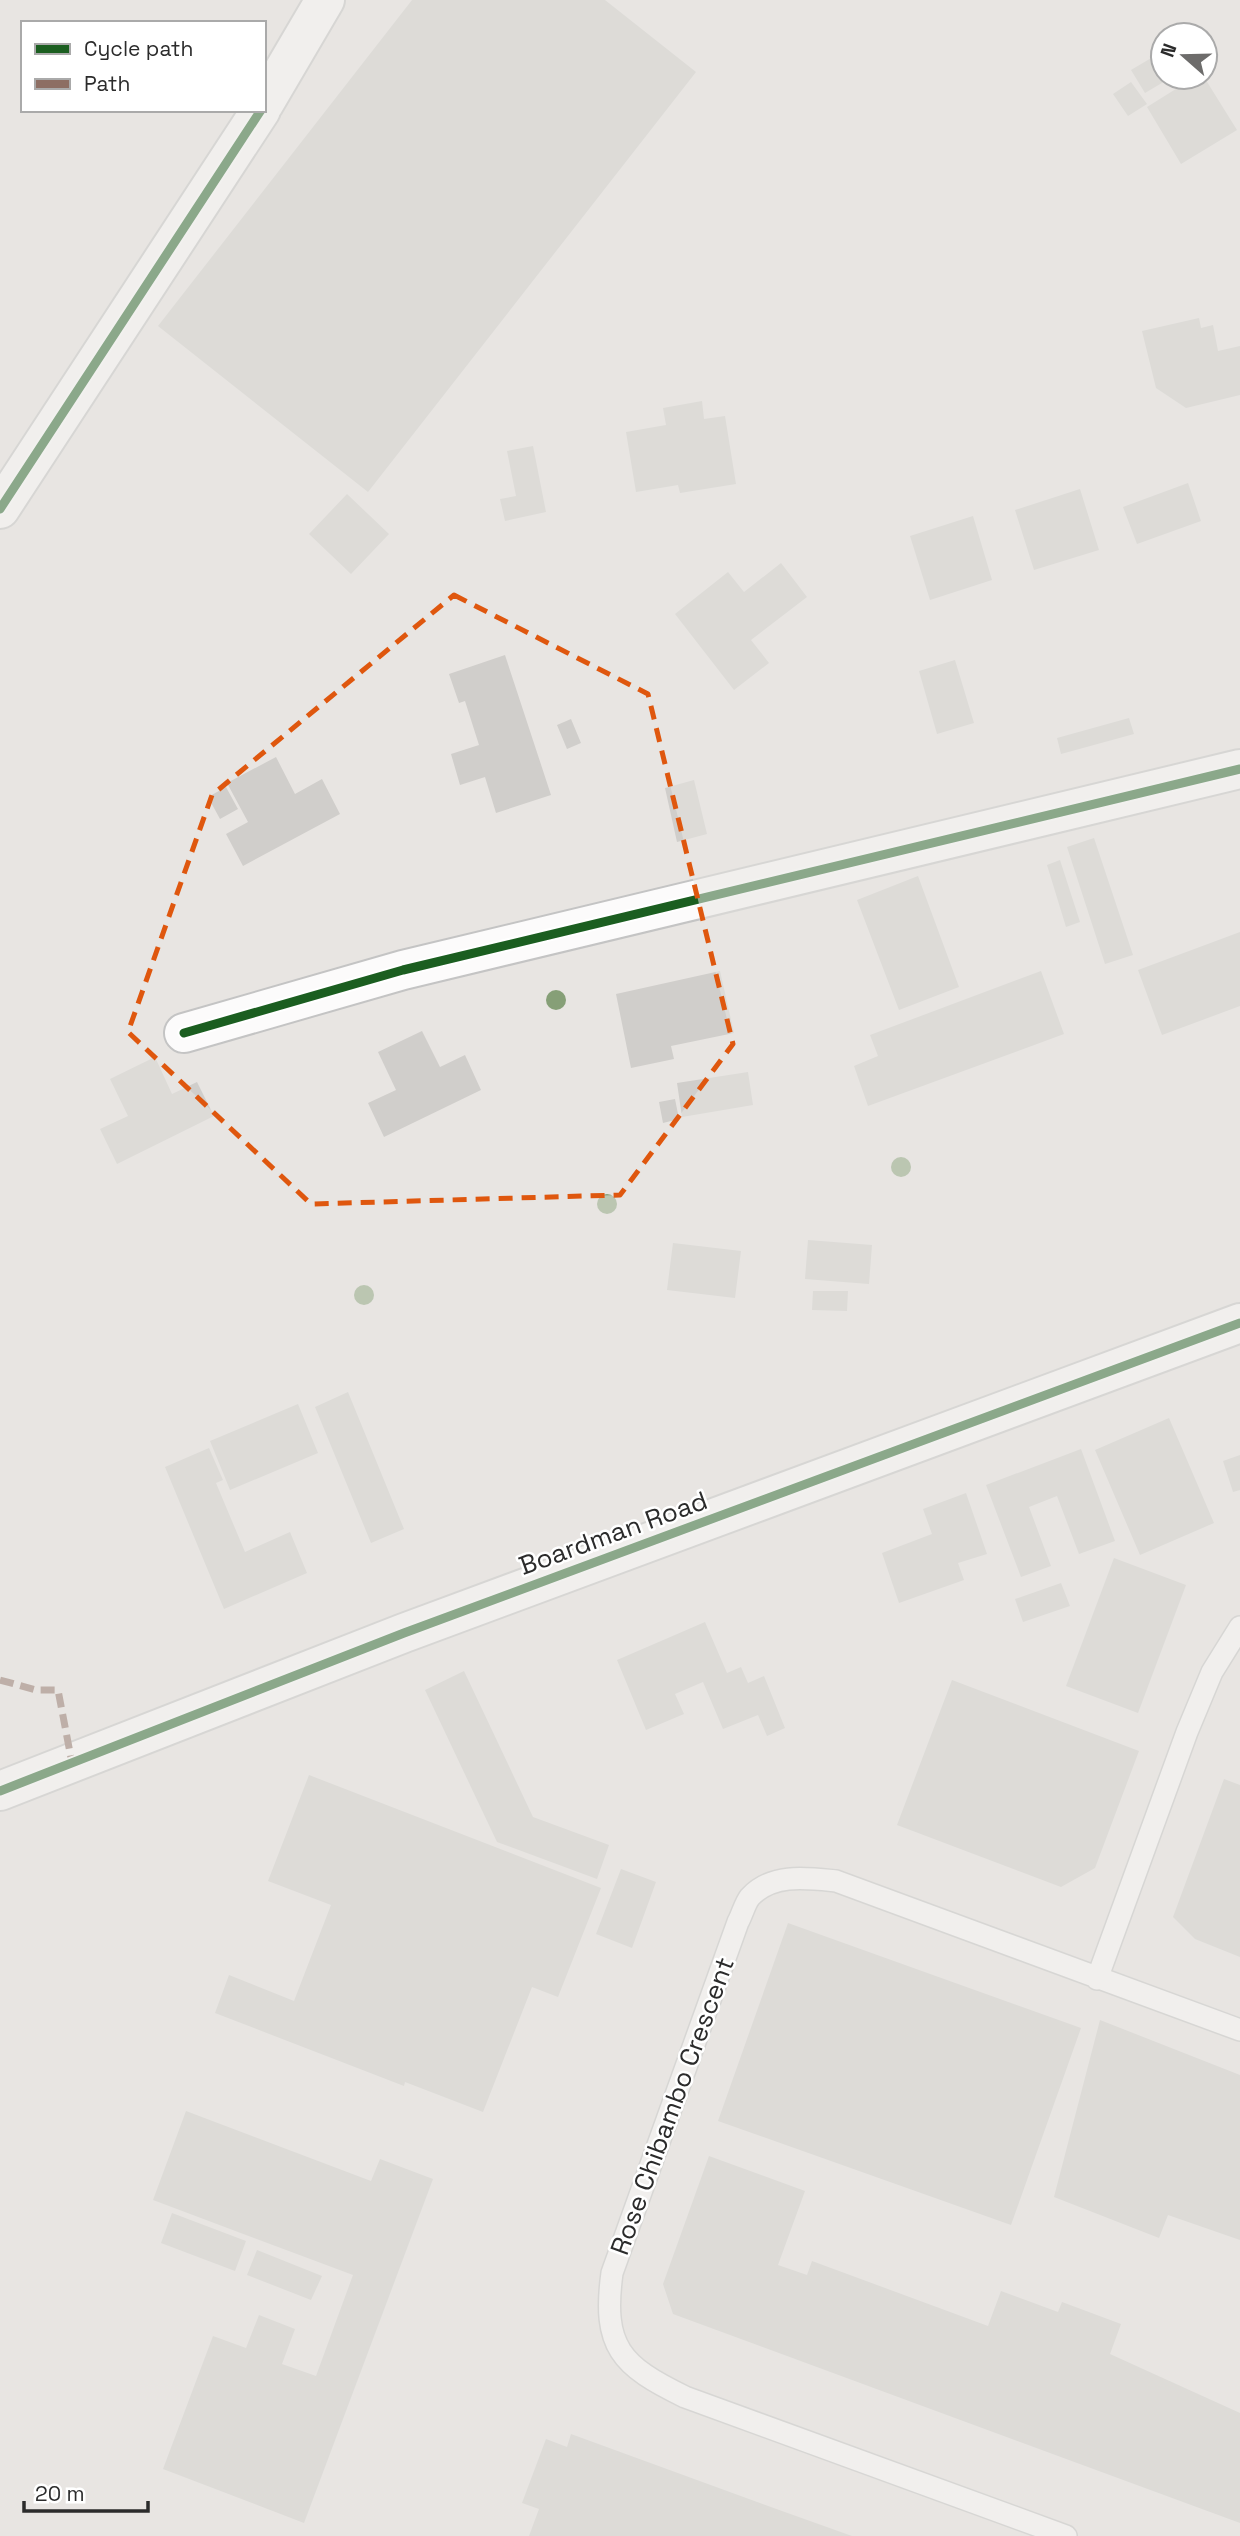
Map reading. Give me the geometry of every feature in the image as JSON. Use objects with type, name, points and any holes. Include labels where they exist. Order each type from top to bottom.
[{"type":"street","points":[[266,101],[325,0]]},
{"type":"street","points":[[0,509],[260,112]]},
{"type":"street","points":[[184,1033],[403,970],[1240,769]]},
{"type":"street","name":"Boardman Road","points":[[1,1790],[404,1633],[1240,1323]]},
{"type":"lane","points":[[1097,1979],[1187,1732],[1212,1672],[1240,1627]]},
{"type":"lane","name":"Rose Chibambo Crescent","points":[[1066,2536],[698,2402],[656,2383],[628,2363],[612,2335],[608,2303],[611,2273],[738,1922],[750,1897],[770,1883],[807,1878],[836,1881],[1240,2031]]},
{"type":"highlighted area","points":[[454,595],[648,694],[733,1044],[620,1195],[311,1204],[128,1032],[212,795]]},
{"type":"building","points":[[412,0],[605,0],[696,72],[368,492],[158,326]]},
{"type":"building","points":[[1149,59],[1149,91],[1145,93],[1131,70]]},
{"type":"building","points":[[1131,82],[1147,104],[1128,116],[1113,94]]},
{"type":"building","points":[[1173,91],[1213,91],[1237,130],[1181,164],[1147,107]]},
{"type":"building","points":[[1199,318],[1201,328],[1213,325],[1218,351],[1240,346],[1240,395],[1186,408],[1156,388],[1142,331]]},
{"type":"building","points":[[702,401],[704,419],[725,416],[736,484],[680,493],[678,485],[636,492],[626,432],[666,425],[663,408]]},
{"type":"building","points":[[533,446],[546,512],[505,521],[500,499],[516,496],[507,451]]},
{"type":"building","points":[[1188,483],[1201,521],[1137,544],[1123,507]]},
{"type":"building","points":[[1080,489],[1099,550],[1034,570],[1015,510]]},
{"type":"building","points":[[347,494],[389,534],[351,574],[309,534]]},
{"type":"building","points":[[973,516],[992,580],[930,600],[910,536]]},
{"type":"building","points":[[781,563],[807,597],[751,640],[769,663],[734,690],[675,614],[728,572],[744,592]]},
{"type":"building","points":[[505,655],[551,795],[496,813],[485,777],[460,785],[451,754],[479,745],[465,701],[459,703],[449,674]]},
{"type":"building","points":[[955,660],[974,723],[937,734],[919,671]]},
{"type":"building","points":[[1129,718],[1134,734],[1061,754],[1057,738]]},
{"type":"building","points":[[571,719],[581,743],[567,749],[557,725]]},
{"type":"building","points":[[276,757],[295,794],[322,779],[340,814],[243,866],[226,834],[248,822],[227,783]]},
{"type":"building","points":[[694,780],[707,834],[677,842],[665,788]]},
{"type":"building","points":[[226,787],[238,809],[220,819],[208,797]]},
{"type":"building","points":[[1094,838],[1133,955],[1105,964],[1067,847]]},
{"type":"building","points":[[1060,860],[1080,922],[1066,927],[1047,865]]},
{"type":"building","points":[[918,876],[959,987],[899,1010],[857,900]]},
{"type":"building","points":[[1240,932],[1240,1006],[1162,1035],[1138,970]]},
{"type":"building","points":[[720,971],[734,1033],[671,1046],[674,1059],[631,1068],[616,994]]},
{"type":"building","points":[[1041,971],[1064,1034],[868,1106],[854,1066],[878,1056],[870,1035]]},
{"type":"building","points":[[422,1031],[440,1067],[465,1055],[481,1090],[384,1137],[368,1103],[396,1090],[378,1052]]},
{"type":"building","points":[[155,1057],[172,1094],[197,1082],[214,1116],[117,1164],[100,1129],[128,1116],[110,1079]]},
{"type":"building","points":[[748,1072],[753,1105],[682,1117],[677,1083]]},
{"type":"building","points":[[675,1099],[679,1119],[663,1123],[659,1102]]},
{"type":"building","points":[[808,1240],[872,1245],[869,1284],[805,1279]]},
{"type":"building","points":[[673,1243],[741,1251],[735,1298],[667,1290]]},
{"type":"building","points":[[813,1291],[848,1291],[847,1311],[812,1310]]},
{"type":"building","points":[[348,1392],[404,1529],[371,1543],[315,1407]]},
{"type":"building","points":[[298,1404],[318,1453],[230,1490],[210,1441]]},
{"type":"building","points":[[1169,1418],[1214,1523],[1140,1555],[1095,1450]]},
{"type":"building","points":[[209,1448],[223,1480],[216,1483],[245,1552],[290,1532],[307,1573],[224,1609],[165,1467]]},
{"type":"building","points":[[1081,1449],[1115,1541],[1079,1554],[1057,1496],[1029,1507],[1051,1566],[1021,1577],[986,1485]]},
{"type":"building","points":[[1240,1455],[1240,1490],[1233,1492],[1223,1461]]},
{"type":"building","points":[[966,1493],[987,1554],[958,1563],[964,1580],[899,1603],[882,1553],[932,1534],[923,1509]]},
{"type":"building","points":[[1114,1558],[1186,1585],[1138,1713],[1066,1686]]},
{"type":"building","points":[[1061,1583],[1070,1606],[1023,1622],[1015,1599]]},
{"type":"building","points":[[705,1622],[727,1673],[741,1667],[748,1683],[764,1676],[785,1728],[767,1736],[758,1715],[723,1729],[703,1682],[675,1694],[684,1714],[646,1730],[617,1660]]},
{"type":"building","points":[[464,1671],[533,1817],[609,1845],[597,1879],[497,1842],[425,1690]]},
{"type":"building","points":[[952,1680],[1139,1751],[1095,1868],[1061,1887],[897,1825]]},
{"type":"building","points":[[309,1775],[601,1888],[558,1997],[532,1987],[483,2112],[405,2082],[404,2086],[215,2013],[229,1975],[294,2001],[331,1905],[268,1881]]},
{"type":"building","points":[[1224,1779],[1240,1785],[1240,1957],[1195,1939],[1173,1917]]},
{"type":"building","points":[[621,1869],[656,1882],[632,1948],[596,1934]]},
{"type":"building","points":[[788,1923],[1081,2028],[1011,2225],[718,2121]]},
{"type":"building","points":[[1100,2020],[1240,2075],[1240,2240],[1168,2215],[1159,2238],[1054,2197]]},
{"type":"building","points":[[186,2111],[371,2181],[380,2159],[433,2179],[304,2523],[163,2469],[213,2336],[246,2348],[259,2315],[295,2329],[282,2364],[316,2376],[353,2275],[153,2200]]},
{"type":"building","points":[[709,2156],[805,2191],[778,2265],[807,2275],[812,2261],[988,2326],[1001,2291],[1058,2312],[1062,2302],[1121,2324],[1110,2354],[1240,2413],[1240,2523],[673,2314],[663,2284]]},
{"type":"building","points":[[172,2213],[246,2241],[235,2271],[161,2243]]},
{"type":"building","points":[[257,2250],[322,2276],[311,2300],[247,2275]]},
{"type":"building","points":[[571,2434],[852,2536],[529,2536],[539,2509],[522,2503],[546,2439],[567,2447]]},
{"type":"marked path","points":[[0,1680],[36,1690],[58,1690],[72,1763]]},
{"type":"cycle path","points":[[0,509],[260,112]]},
{"type":"cycle path","points":[[184,1033],[403,970],[1240,769]]},
{"type":"cycle path","points":[[0,1791],[404,1633],[1240,1323]]}]
